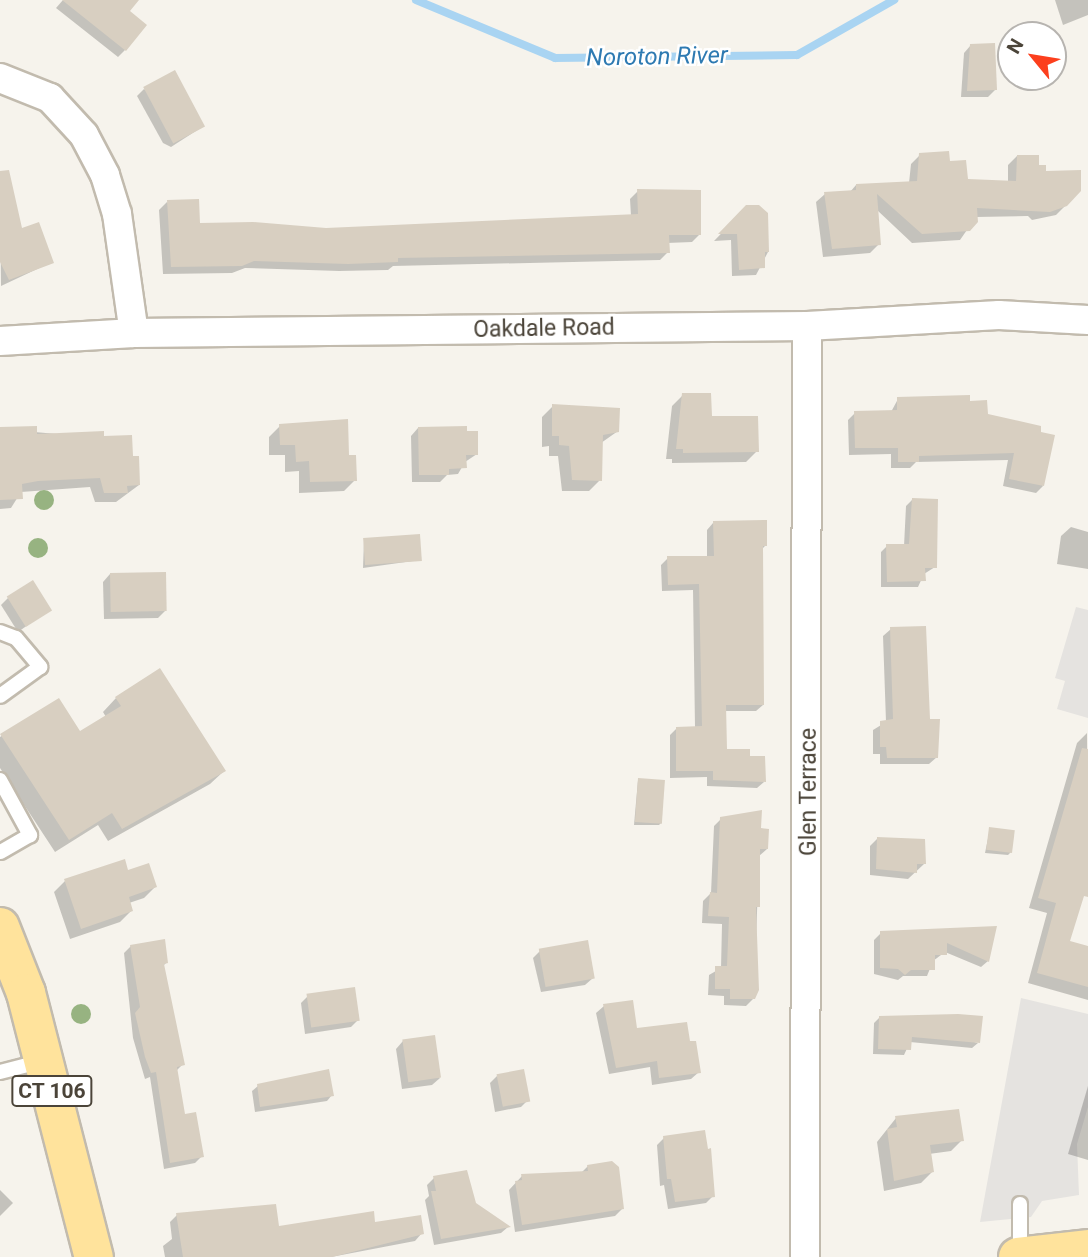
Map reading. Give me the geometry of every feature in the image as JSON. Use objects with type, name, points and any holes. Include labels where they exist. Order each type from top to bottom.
[{"type":"main road","name":"CT 106","points":[[0,927],[26,993],[94,1257]]},
{"type":"main road","points":[[1019,1257],[1088,1249]]},
{"type":"street","points":[[0,78],[50,98],[84,135],[105,175],[117,214],[134,333]]},
{"type":"street","name":"Oakdale Road","points":[[0,341],[134,333],[807,326],[999,315],[1088,320]]},
{"type":"street","name":"Glen Terrace","points":[[805,1257],[807,326]]},
{"type":"lane","points":[[0,632],[16,638],[40,667],[0,696]]},
{"type":"lane","points":[[0,780],[30,835],[0,852]]},
{"type":"lane","points":[[0,1072],[44,1060]]},
{"type":"lane","points":[[1019,1257],[1020,1204]]},
{"type":"shaded area","points":[[1076,607],[1088,610],[1088,718],[1057,709],[1065,681],[1055,678]]},
{"type":"shaded area","points":[[1021,998],[1088,1014],[1088,1107],[1077,1144],[1079,1195],[1042,1201],[1031,1217],[980,1222]]},
{"type":"building","points":[[62,0],[139,0],[130,11],[147,25],[126,51]]},
{"type":"building","points":[[995,43],[997,90],[967,91],[970,44]]},
{"type":"building","points":[[175,70],[205,127],[173,143],[143,87]]},
{"type":"building","points":[[949,151],[950,161],[966,160],[968,179],[1016,181],[1017,155],[1039,155],[1039,165],[1046,165],[1046,171],[1081,170],[1081,191],[1067,206],[1050,212],[977,208],[978,222],[970,231],[922,234],[877,194],[881,245],[832,249],[824,192],[856,190],[856,184],[917,181],[919,153]]},
{"type":"building","points":[[9,170],[22,228],[39,222],[54,263],[9,280],[0,262],[0,171]]},
{"type":"building","points":[[637,189],[701,190],[701,235],[669,235],[670,253],[398,258],[398,262],[348,264],[254,261],[242,266],[171,267],[167,200],[199,199],[200,223],[253,222],[326,228],[638,214]]},
{"type":"building","points":[[746,205],[759,205],[768,213],[769,252],[765,252],[765,268],[739,270],[737,234],[718,234]]},
{"type":"building","points":[[682,393],[711,393],[712,416],[758,416],[759,452],[683,453],[683,449],[676,449]]},
{"type":"building","points":[[970,395],[970,401],[987,400],[988,414],[1041,426],[1041,432],[1055,435],[1044,486],[1009,479],[1014,453],[919,456],[919,462],[898,462],[898,448],[855,448],[854,411],[897,410],[897,397]]},
{"type":"building","points":[[552,404],[620,408],[619,432],[603,435],[602,481],[572,480],[569,446],[559,445],[559,436],[552,436]]},
{"type":"building","points":[[348,419],[349,455],[356,455],[357,481],[310,482],[309,461],[296,462],[295,445],[280,445],[279,424]]},
{"type":"building","points":[[37,426],[37,434],[104,431],[104,436],[132,435],[133,456],[139,456],[140,485],[127,486],[128,493],[104,493],[100,478],[38,481],[22,484],[23,499],[0,500],[0,427]]},
{"type":"building","points":[[467,426],[467,431],[478,431],[478,455],[466,455],[467,468],[449,469],[449,475],[419,475],[418,427]]},
{"type":"building","points":[[912,498],[938,499],[937,568],[925,568],[926,581],[887,582],[886,544],[909,544]]},
{"type":"building","points":[[767,520],[767,546],[763,546],[764,705],[726,705],[727,749],[750,749],[750,756],[765,756],[766,782],[713,780],[713,771],[676,771],[676,727],[702,726],[699,584],[668,585],[667,556],[714,556],[713,521]]},
{"type":"building","points":[[420,534],[422,561],[365,565],[363,538]]},
{"type":"building","points":[[166,572],[167,611],[111,612],[110,573]]},
{"type":"building","points":[[33,580],[52,611],[26,627],[7,596]]},
{"type":"building","points":[[926,626],[930,719],[940,719],[938,758],[887,758],[886,747],[880,747],[880,721],[893,719],[890,627]]},
{"type":"building","points":[[160,668],[226,771],[122,829],[112,813],[69,840],[0,734],[59,698],[80,731],[121,706],[115,697]]},
{"type":"building","points":[[1082,748],[1088,749],[1088,897],[1084,896],[1070,941],[1088,946],[1088,987],[1037,973],[1056,903],[1038,898]]},
{"type":"building","points":[[638,778],[665,780],[662,824],[635,822]]},
{"type":"building","points":[[762,810],[761,828],[769,829],[768,849],[760,849],[760,907],[756,907],[759,990],[755,999],[730,999],[730,989],[715,989],[715,966],[727,966],[729,917],[708,916],[710,892],[717,893],[720,817]]},
{"type":"building","points":[[989,827],[1015,830],[1012,853],[986,850]]},
{"type":"building","points":[[877,837],[925,839],[926,864],[917,864],[917,873],[876,869]]},
{"type":"building","points":[[125,859],[128,870],[149,863],[157,887],[129,897],[133,911],[81,929],[64,879]]},
{"type":"building","points":[[997,926],[989,962],[947,943],[947,955],[935,955],[935,970],[911,970],[905,975],[898,969],[880,968],[880,931]]},
{"type":"building","points":[[165,939],[168,963],[164,964],[185,1065],[177,1067],[185,1114],[196,1112],[204,1157],[170,1163],[156,1072],[151,1073],[145,1057],[135,1013],[140,1007],[130,945]]},
{"type":"building","points":[[588,940],[595,978],[546,987],[539,949]]},
{"type":"building","points":[[355,987],[360,1021],[311,1027],[306,994]]},
{"type":"building","points":[[633,1000],[637,1028],[687,1022],[690,1041],[696,1041],[701,1073],[659,1078],[657,1061],[616,1068],[603,1004]]},
{"type":"building","points":[[879,1016],[983,1016],[980,1043],[912,1037],[911,1050],[878,1049]]},
{"type":"building","points":[[435,1035],[441,1078],[408,1082],[402,1040]]},
{"type":"building","points":[[329,1069],[334,1096],[260,1107],[257,1084]]},
{"type":"building","points":[[524,1069],[530,1101],[503,1107],[497,1074]]},
{"type":"building","points":[[959,1109],[964,1141],[930,1145],[934,1172],[894,1181],[887,1129],[897,1127],[895,1116]]},
{"type":"building","points":[[705,1130],[708,1149],[711,1148],[715,1197],[675,1202],[671,1179],[667,1179],[663,1136]]},
{"type":"building","points":[[612,1161],[619,1167],[624,1209],[522,1225],[515,1181],[522,1180],[521,1174],[588,1171],[587,1165]]},
{"type":"building","points":[[467,1170],[476,1203],[511,1227],[441,1239],[431,1191],[436,1191],[433,1176]]},
{"type":"building","points":[[276,1204],[279,1226],[374,1211],[375,1222],[421,1215],[424,1234],[332,1257],[183,1257],[176,1213]]},
{"type":"waterway","name":"Noroton River","points":[[416,0],[555,58],[797,55],[894,0]]}]
